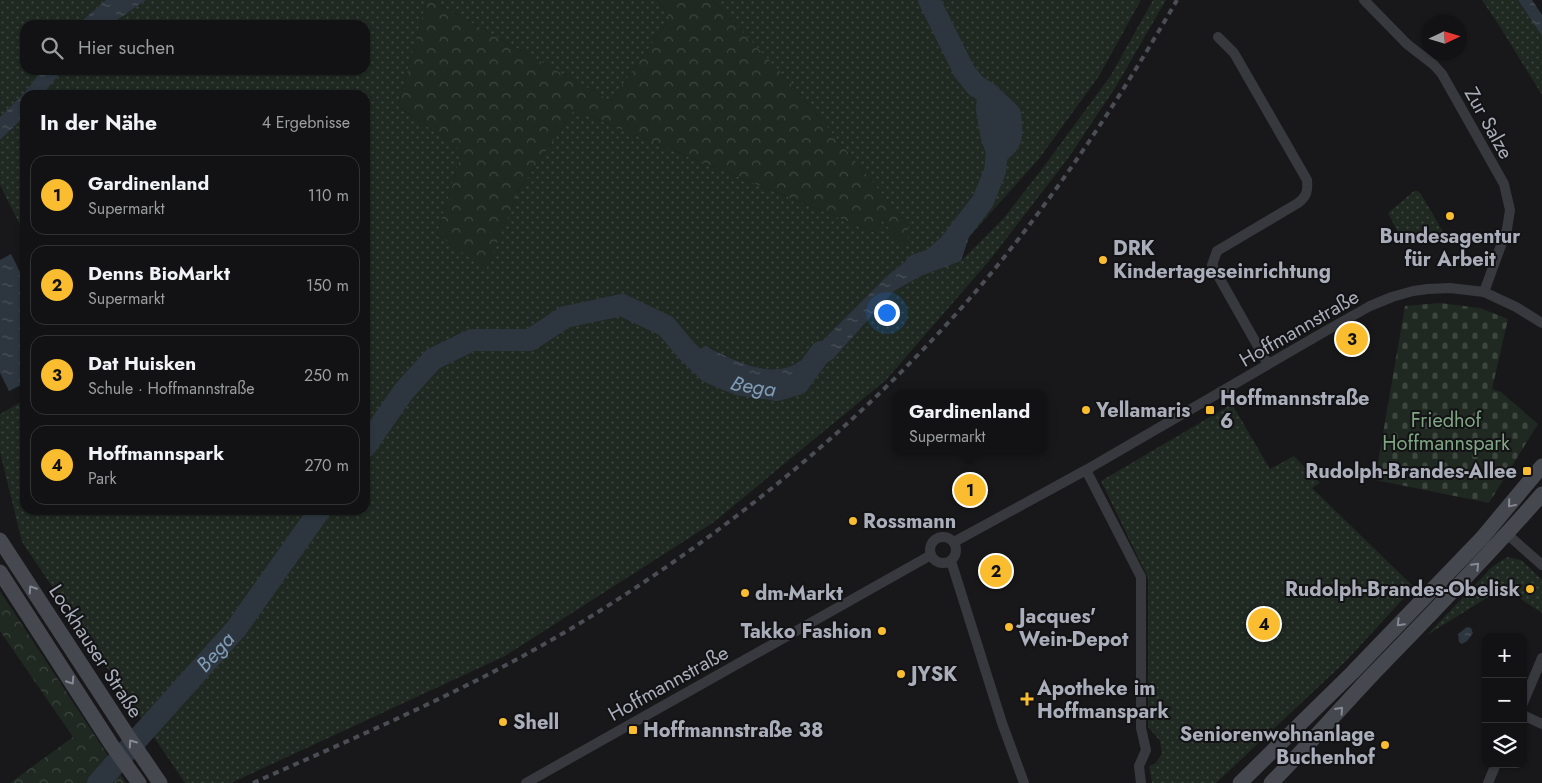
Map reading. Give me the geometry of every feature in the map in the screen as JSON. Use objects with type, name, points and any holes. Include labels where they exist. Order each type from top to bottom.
[{"type":"main road","points":[[1240,783],[1352,673],[1482,538],[1542,466]]},
{"type":"main road","points":[[1270,783],[1305,749],[1364,683],[1507,534],[1542,494]]},
{"type":"main road","name":"Lockhauser Straße","points":[[0,540],[160,783]]},
{"type":"main road","name":"Lockhauser Straße","points":[[0,572],[139,783]]},
{"type":"street","name":"Zur Salze","points":[[1364,0],[1407,44],[1434,65],[1442,74],[1504,184],[1510,210],[1507,229],[1484,292]]},
{"type":"street","points":[[1218,37],[1234,53],[1307,180],[1308,190],[1305,198],[1217,251],[1212,265],[1268,364]]},
{"type":"street","name":"Hoffmannstraße","points":[[954,542],[1086,470],[1370,306],[1392,297],[1428,289],[1450,288],[1484,292],[1516,307],[1542,323]]},
{"type":"street","points":[[1086,470],[1140,577],[1141,728],[1146,750],[1139,766],[1141,783]]},
{"type":"street","points":[[1507,534],[1542,565]]},
{"type":"street","points":[[945,537],[954,542],[957,552],[951,561],[940,563],[931,555],[931,546],[936,538],[945,537]]},
{"type":"street","name":"Hoffmannstraße","points":[[526,783],[931,555]]},
{"type":"street","points":[[951,561],[962,590],[1002,723],[1024,783]]},
{"type":"street","points":[[1527,694],[1542,658]]},
{"type":"street","points":[[1527,717],[1542,724]]},
{"type":"street","points":[[1488,783],[1494,768]]},
{"type":"green space","points":[[0,0],[106,0],[83,20],[20,20],[20,75],[38,75],[27,90],[20,90],[20,97],[0,117]]},
{"type":"green space","points":[[146,0],[427,0],[398,106],[462,151],[437,234],[486,269],[519,190],[574,110],[876,233],[883,219],[897,241],[908,245],[908,225],[790,82],[712,0],[1141,0],[1099,76],[1038,160],[969,237],[951,249],[907,260],[887,276],[805,358],[791,366],[780,369],[758,368],[736,361],[706,346],[741,380],[833,359],[894,291],[921,276],[961,261],[1003,219],[1045,165],[1111,75],[1153,0],[1166,0],[1115,88],[1069,157],[989,261],[886,380],[714,522],[505,656],[231,783],[185,783],[22,542],[0,452],[0,414],[20,403],[20,515],[370,515],[370,90],[46,90],[59,75],[370,75],[370,20],[117,20]]},
{"type":"green space","points":[[427,0],[431,0],[611,101],[670,18],[657,0],[712,0],[790,82],[908,225],[908,246],[897,241],[883,219],[876,233],[574,110],[519,190],[486,270],[437,234],[462,151],[398,106]]},
{"type":"green space","points":[[431,0],[657,0],[670,18],[611,101]]},
{"type":"green space","points":[[1482,0],[1518,0],[1542,36],[1542,95],[1502,30]]},
{"type":"green space","points":[[20,121],[20,225],[0,185],[0,140]]},
{"type":"green space","points":[[1414,191],[1418,191],[1421,194],[1446,237],[1432,244],[1419,237],[1400,233],[1396,241],[1390,237],[1398,232],[1388,213]]},
{"type":"green space","name":"Friedhof Hoffmannspark","points":[[1440,303],[1480,308],[1508,319],[1492,389],[1501,392],[1538,424],[1489,503],[1375,480],[1405,306]]},
{"type":"green space","points":[[1232,404],[1270,469],[1294,456],[1320,483],[1312,488],[1414,587],[1346,661],[1216,783],[1152,783],[1149,766],[1156,763],[1162,753],[1160,741],[1148,727],[1148,578],[1101,481]]},
{"type":"green space","points":[[1508,557],[1521,560],[1542,580],[1542,613],[1506,586],[1427,635],[1490,569]]},
{"type":"green space","points":[[0,591],[126,783],[10,783],[73,737],[0,631]]},
{"type":"water","points":[[106,0],[146,0],[117,20],[83,20]]},
{"type":"water","points":[[1518,0],[1532,0],[1542,15],[1542,36]]},
{"type":"water","points":[[38,75],[59,75],[46,90],[28,89]]},
{"type":"water","points":[[20,97],[20,121],[0,140],[0,117]]},
{"type":"water","points":[[969,237],[961,261],[921,276],[894,291],[833,359],[801,378],[776,382],[741,380],[694,353],[705,346],[736,361],[758,368],[780,369],[791,366],[805,358],[887,276],[907,260],[951,249]]},
{"type":"water","points":[[11,254],[20,272],[20,386],[9,391],[0,373],[0,260]]},
{"type":"water","points":[[1467,627],[1471,628],[1473,633],[1462,644],[1459,642],[1458,634]]},
{"type":"waterway","name":"Bega","points":[[916,265],[933,259],[949,245],[983,201],[995,171],[997,152],[991,134],[987,110],[988,93],[976,86],[964,71],[929,0]]},
{"type":"waterway","points":[[988,93],[1010,114],[1012,132],[1010,141],[1003,149],[997,152]]},
{"type":"waterway","name":"Bega","points":[[370,440],[404,391],[433,359],[472,340],[530,340],[565,317],[622,305],[666,326],[686,350],[709,372],[737,384],[777,390],[798,384],[821,352]]},
{"type":"waterway","name":"Bega","points":[[98,783],[236,629],[316,515]]},
{"type":"railway","points":[[253,783],[455,691],[572,628],[630,592],[686,553],[741,513],[794,470],[846,425],[895,378],[988,277],[1065,177],[1112,107],[1177,0]]},
{"type":"place","name":"Bundesagentur für Arbeit","points":[[1450,216]]},
{"type":"place","name":"DRK Kindertageseinrichtung","points":[[1103,260]]},
{"type":"place","name":"Dat Huisken","points":[[1352,339]]},
{"type":"place","name":"Yellamaris","points":[[1086,410]]},
{"type":"place","name":"Hoffmannstraße 6","points":[[1210,410]]},
{"type":"place","name":"Rudolph-Brandes-Allee","points":[[1527,471]]},
{"type":"place","name":"Gardinenland","points":[[970,490]]},
{"type":"place","name":"Rossmann","points":[[853,521]]},
{"type":"place","name":"Denns BioMarkt","points":[[996,571]]},
{"type":"place","name":"Rudolph-Brandes-Obelisk","points":[[1530,589]]},
{"type":"place","name":"dm-Markt","points":[[745,593]]},
{"type":"place","name":"Hoffmannspark","points":[[1264,624]]},
{"type":"place","name":"Jacques' Wein-Depot","points":[[1009,627]]},
{"type":"place","name":"Takko Fashion","points":[[882,631]]},
{"type":"place","name":"JYSK","points":[[901,674]]},
{"type":"place","name":"Apotheke im Hoffmanspark","points":[[1027,699]]},
{"type":"place","name":"Shell","points":[[503,722]]},
{"type":"place","name":"Hoffmannstraße 38","points":[[633,730]]},
{"type":"place","name":"Seniorenwohnanlage Buchenhof","points":[[1385,745]]}]
